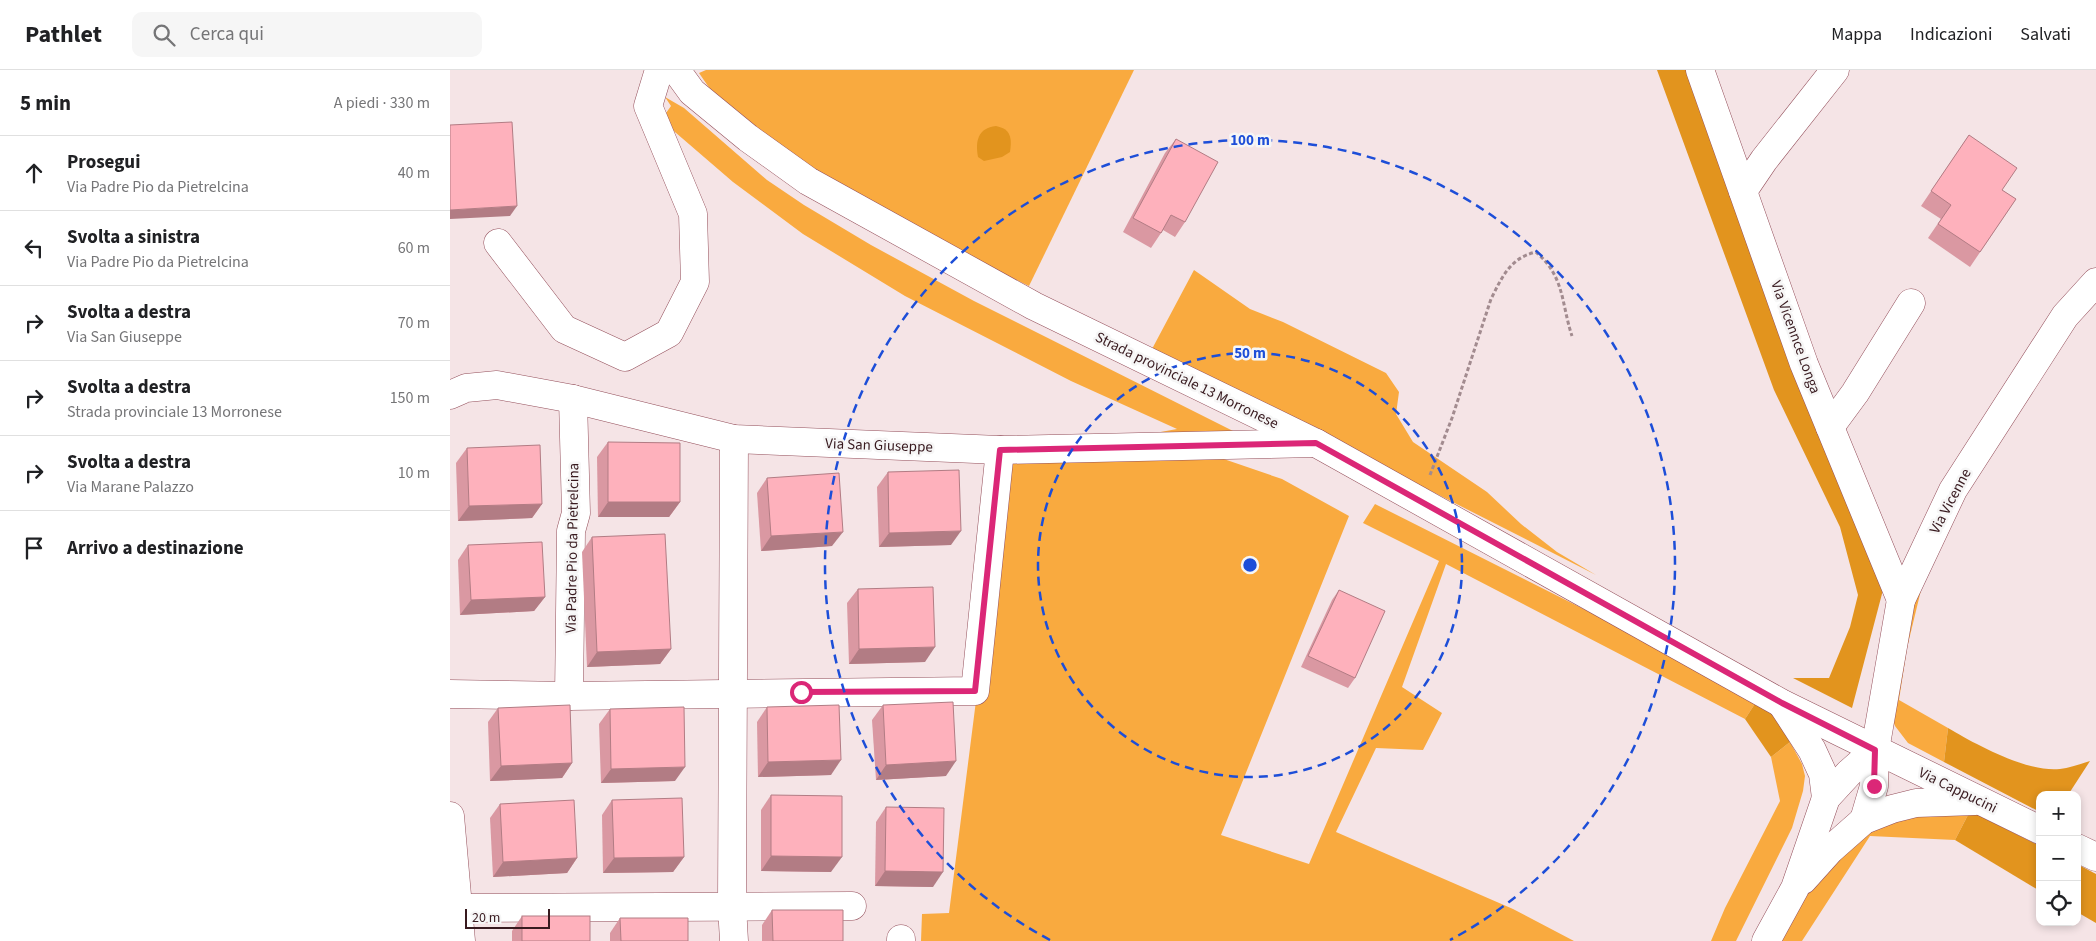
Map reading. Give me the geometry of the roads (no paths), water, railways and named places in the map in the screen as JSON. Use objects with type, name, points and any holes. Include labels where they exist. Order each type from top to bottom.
[{"type":"street","points":[[498,243],[564,329],[625,357],[669,333],[695,282],[693,214],[648,106],[659,70]]},
{"type":"street","name":"Strada provinciale 13 Morronese","points":[[676,70],[692,92],[748,138],[808,181],[1034,306],[1316,443],[1782,703],[1875,750]]},
{"type":"street","name":"Via Vicennce Longa","points":[[1700,70],[1804,364],[1901,600]]},
{"type":"street","points":[[1743,192],[1764,160],[1834,70]]},
{"type":"street","name":"Via Vicenne","points":[[1864,820],[1874,786],[1875,750],[1901,600],[1953,490],[2065,316],[2096,282]]},
{"type":"street","points":[[1830,427],[1855,393],[1911,303]]},
{"type":"street","name":"Via San Giuseppe","points":[[455,388],[497,385],[573,400],[734,439],[1000,450],[1316,443]]},
{"type":"street","name":"Via Padre Pio da Pietrelcina","points":[[569,696],[571,531],[576,513],[573,400]]},
{"type":"street","points":[[734,439],[732,906],[734,941]]},
{"type":"street","points":[[450,694],[569,696],[733,692],[975,691],[1000,450]]},
{"type":"street","points":[[1782,703],[1820,766],[1826,798]]},
{"type":"street","points":[[1766,941],[1795,888],[1826,798],[1849,773],[1875,750]]},
{"type":"street","name":"Via Cappucini","points":[[1875,750],[2036,828]]},
{"type":"street","points":[[1795,888],[1830,850],[1864,820],[1892,809],[1916,803],[1979,801]]},
{"type":"street","points":[[450,816],[461,941]]},
{"type":"street","points":[[2081,850],[2096,857]]},
{"type":"street","points":[[457,908],[852,906]]}]
